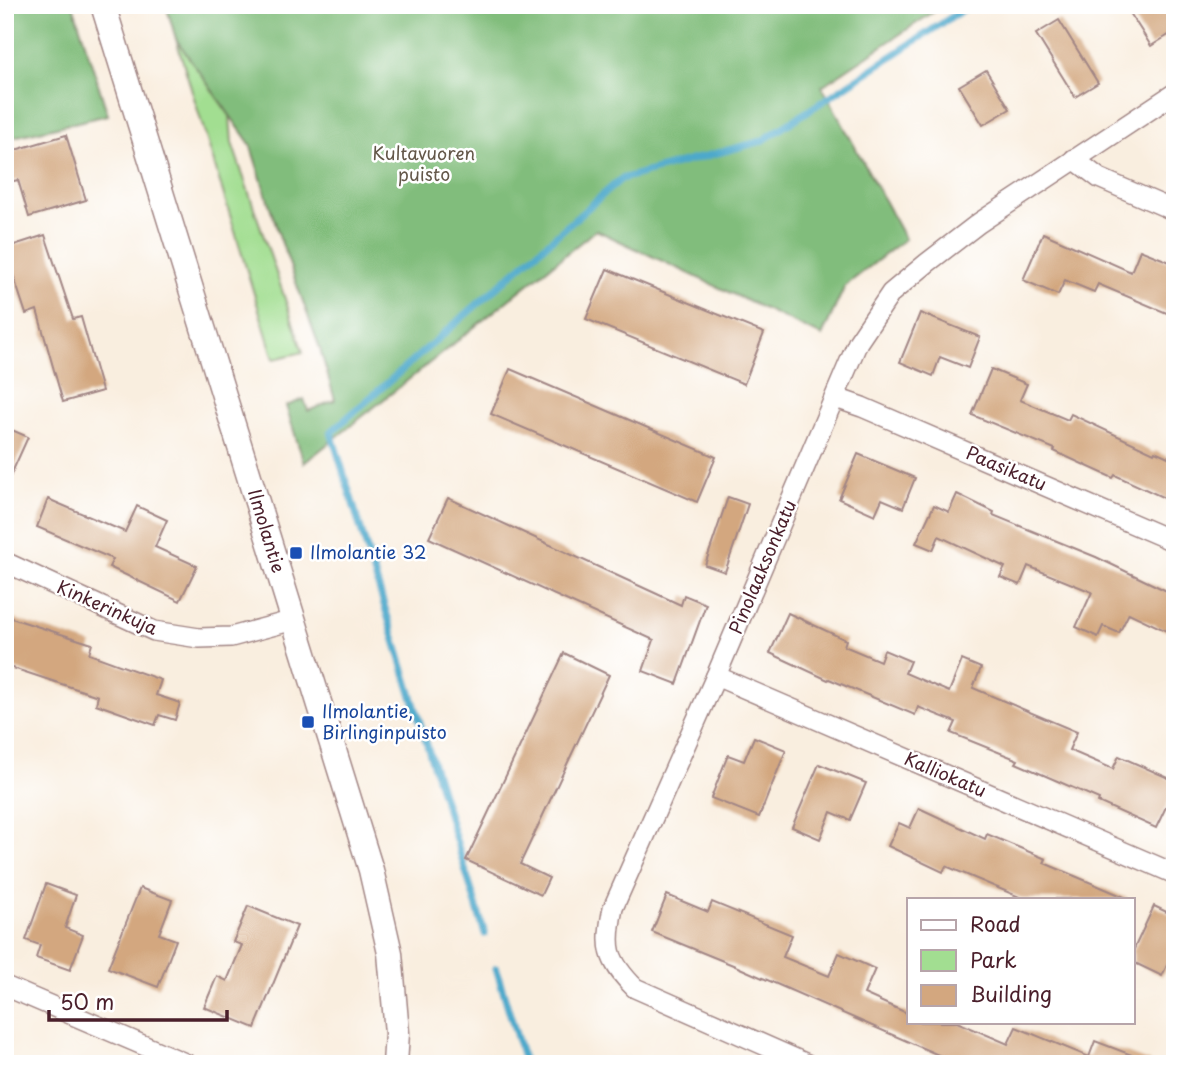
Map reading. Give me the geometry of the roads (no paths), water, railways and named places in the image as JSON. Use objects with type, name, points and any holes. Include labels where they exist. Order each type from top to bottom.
[{"type":"street","name":"Ilmolantie","points":[[103,5],[371,870],[390,953],[397,1034],[395,1064]]},
{"type":"street","name":"Pinolaaksonkatu","points":[[807,1064],[635,988],[621,974],[611,957],[608,934],[613,908],[716,676],[858,342],[891,293],[979,223],[1175,93]]},
{"type":"street","points":[[1074,159],[1099,178],[1175,211]]},
{"type":"street","name":"Paasikatu","points":[[836,398],[1175,542]]},
{"type":"street","name":"Kinkerinkuja","points":[[5,562],[154,631],[199,638],[231,637],[294,620]]},
{"type":"street","name":"Kalliokatu","points":[[716,676],[1175,874]]},
{"type":"street","points":[[5,986],[187,1064]]},
{"type":"waterway","points":[[485,934],[331,432],[621,179],[762,141],[970,5]]},
{"type":"waterway","points":[[496,968],[525,1064]]},
{"type":"place","name":"Ilmolantie 32","points":[[296,553]]},
{"type":"place","name":"Ilmolantie, Birlinginpuisto","points":[[308,722]]},
{"type":"park label","name":"Kultavuoren puisto","points":[[424,164]]}]
